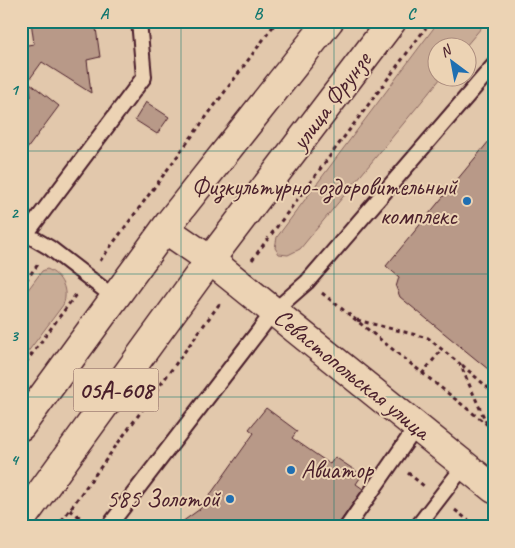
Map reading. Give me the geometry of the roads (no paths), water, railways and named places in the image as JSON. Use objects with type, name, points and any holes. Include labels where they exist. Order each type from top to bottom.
[{"type":"main road","name":"улица Фрунзе","points":[[21,426],[165,229],[329,21]]},
{"type":"main road","name":"улица Фрунзе","points":[[21,520],[210,260],[392,21]]},
{"type":"main road","name":"Севастопольская улица","points":[[165,229],[210,260],[494,489]]},
{"type":"lane","points":[[116,298],[50,248],[23,236],[144,76],[139,21]]},
{"type":"lane","points":[[108,527],[274,311],[307,282],[494,65]]},
{"type":"lane","points":[[347,527],[417,426]]},
{"type":"lane","points":[[417,527],[464,466]]},
{"type":"place","name":"Физкультурно-оздоровительный комплекс","points":[[467,201]]},
{"type":"place","name":"Авиатор","points":[[291,470]]},
{"type":"place","name":"585 Золотой","points":[[230,499]]}]
